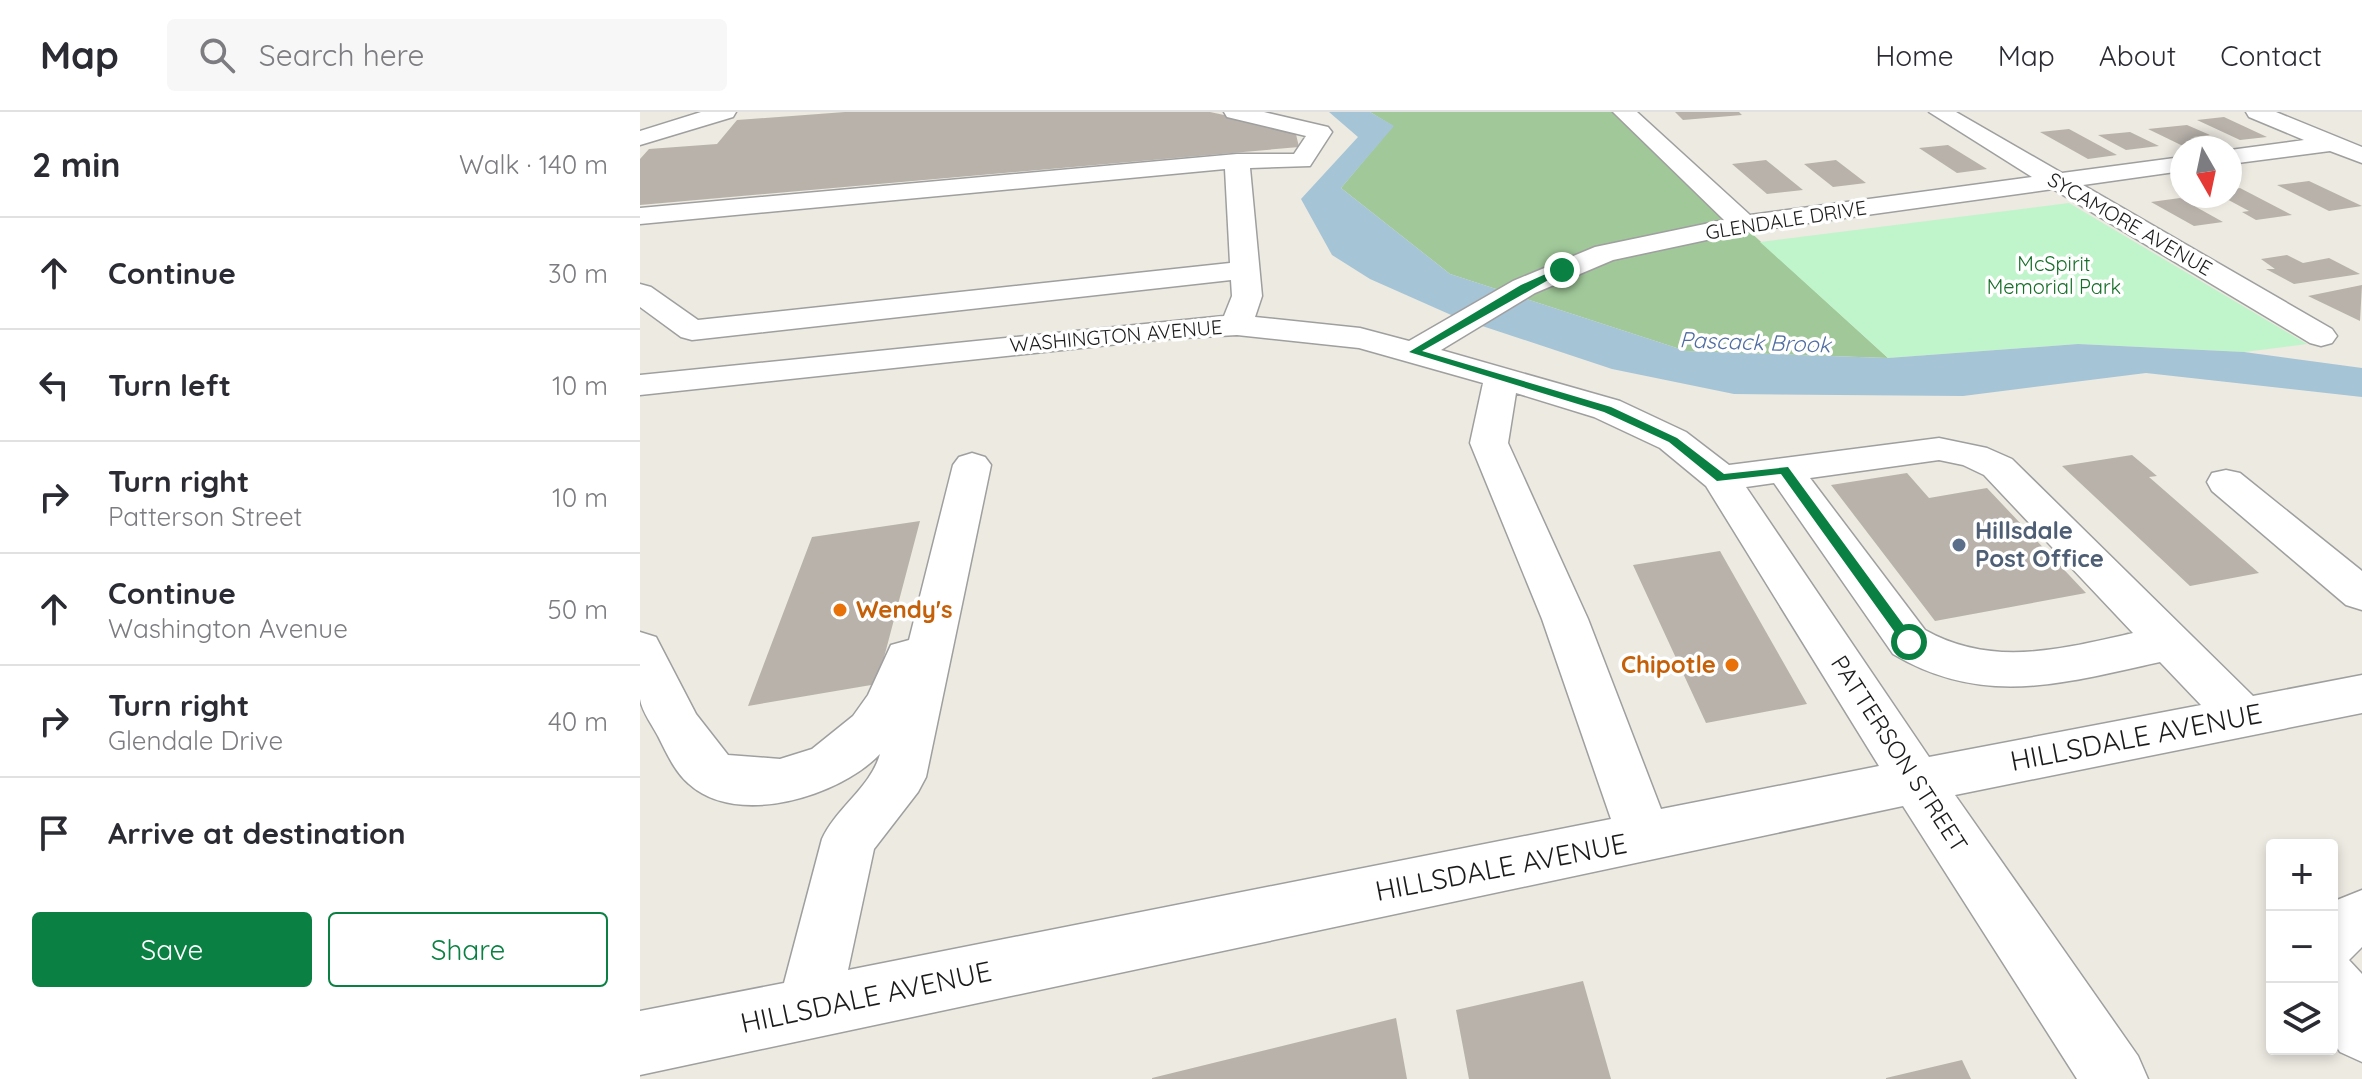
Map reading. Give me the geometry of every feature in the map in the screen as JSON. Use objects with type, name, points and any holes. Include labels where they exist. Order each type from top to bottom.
[{"type":"street","points":[[640,138],[725,112]]},
{"type":"street","points":[[640,216],[1237,161],[1301,161],[1320,132],[1235,112]]},
{"type":"street","points":[[1624,112],[1744,224]]},
{"type":"street","name":"SYCAMORE AVENUE","points":[[1940,112],[2321,336]]},
{"type":"street","points":[[2257,112],[2362,156]]},
{"type":"street","points":[[2242,155],[2332,143]]},
{"type":"street","points":[[1237,161],[1247,296],[1237,325]]},
{"type":"street","name":"GLENDALE DRIVE","points":[[1414,352],[1524,287],[1605,253],[1744,224],[2170,166]]},
{"type":"street","points":[[640,293],[692,330],[1245,270]]},
{"type":"street","name":"WASHINGTON AVENUE","points":[[640,385],[1165,329],[1237,325],[1360,338],[1414,352],[1607,409],[1673,440]]},
{"type":"street","points":[[1501,377],[1489,443],[1565,619],[1645,838]]},
{"type":"street","name":"PATTERSON STREET","points":[[1673,440],[1721,478],[1916,781],[2115,1079]]},
{"type":"street","points":[[1721,478],[1939,449],[1974,456],[1998,467],[2242,716]]},
{"type":"street","points":[[808,1010],[849,839],[900,777],[972,465]]},
{"type":"street","points":[[1784,470],[1909,642],[1931,659],[1964,667],[2008,671],[2168,643]]},
{"type":"street","points":[[2226,482],[2362,594]]},
{"type":"street","points":[[640,649],[660,692],[705,768],[734,781],[776,784],[817,773],[861,745],[899,688],[935,561],[954,540]]},
{"type":"street","name":"HILLSDALE AVENUE","points":[[640,1043],[1916,781],[2362,694]]},
{"type":"street","points":[[2338,928],[2362,918]]},
{"type":"street","points":[[2338,992],[2362,1030]]},
{"type":"green space","points":[[1370,112],[1619,112],[1888,358],[1686,351],[1450,274],[1341,188],[1393,126]]},
{"type":"green space","name":"McSpirit Memorial Park","points":[[2069,203],[2307,344],[2244,352],[2078,344],[1888,358],[1760,242]]},
{"type":"water","points":[[1329,112],[1370,112],[1394,126],[1341,188],[1450,274],[1686,351],[1888,358],[2078,344],[2244,352],[2362,368],[2362,397],[2146,373],[1963,396],[1734,394],[1612,369],[1458,318],[1370,279],[1332,255],[1301,199],[1358,137]]},
{"type":"building","points":[[845,112],[1210,112],[1295,130],[1299,147],[640,205],[640,159],[649,149],[717,144],[737,120]]},
{"type":"building","points":[[1675,112],[1739,112],[1742,115],[1683,120]]},
{"type":"building","points":[[2224,117],[2267,137],[2242,140],[2242,136],[2231,136],[2197,120]]},
{"type":"building","points":[[2187,125],[2210,135],[2170,136],[2170,140],[2148,129]]},
{"type":"building","points":[[2069,129],[2117,155],[2088,159],[2040,132]]},
{"type":"building","points":[[2130,132],[2159,146],[2126,150],[2098,135]]},
{"type":"building","points":[[1948,145],[1987,169],[1957,173],[1919,148]]},
{"type":"building","points":[[1766,160],[1803,190],[1767,194],[1732,164]]},
{"type":"building","points":[[1836,160],[1866,183],[1833,187],[1804,164]]},
{"type":"building","points":[[2309,181],[2362,206],[2329,211],[2277,185]]},
{"type":"building","points":[[2242,189],[2292,215],[2256,220],[2242,212],[2249,211],[2242,207]]},
{"type":"building","points":[[2170,199],[2170,208],[2198,208],[2223,222],[2194,226],[2151,202]]},
{"type":"building","points":[[2287,255],[2303,263],[2329,258],[2360,274],[2294,284],[2266,269],[2275,269],[2261,259]]},
{"type":"building","points":[[2362,285],[2360,321],[2308,296]]},
{"type":"building","points":[[2132,455],[2157,476],[2149,477],[2259,573],[2190,586],[2062,466]]},
{"type":"building","name":"Hillsdale Post Office","points":[[1907,473],[1929,498],[1987,488],[2086,593],[1935,621],[1831,485]]},
{"type":"building","name":"Wendy's","points":[[920,521],[877,684],[748,706],[812,537]]},
{"type":"building","name":"Chipotle","points":[[1720,551],[1807,704],[1706,723],[1633,565]]},
{"type":"building","points":[[1583,981],[1611,1079],[1469,1079],[1456,1010]]},
{"type":"building","points":[[1396,1018],[1407,1079],[1152,1079],[1152,1078]]},
{"type":"building","points":[[1962,1060],[1971,1079],[1886,1079],[1886,1078]]},
{"type":"place","name":"Hillsdale Post Office","points":[[1959,545]]},
{"type":"place","name":"Wendy's","points":[[840,610]]},
{"type":"place","name":"Chipotle","points":[[1732,665]]},
{"type":"route","points":[[1562,270],[1524,287],[1414,352],[1607,409],[1673,440],[1721,478],[1784,470],[1909,642]]},
{"type":"water label","name":"Pascack Brook","points":[[1755,342]]}]
